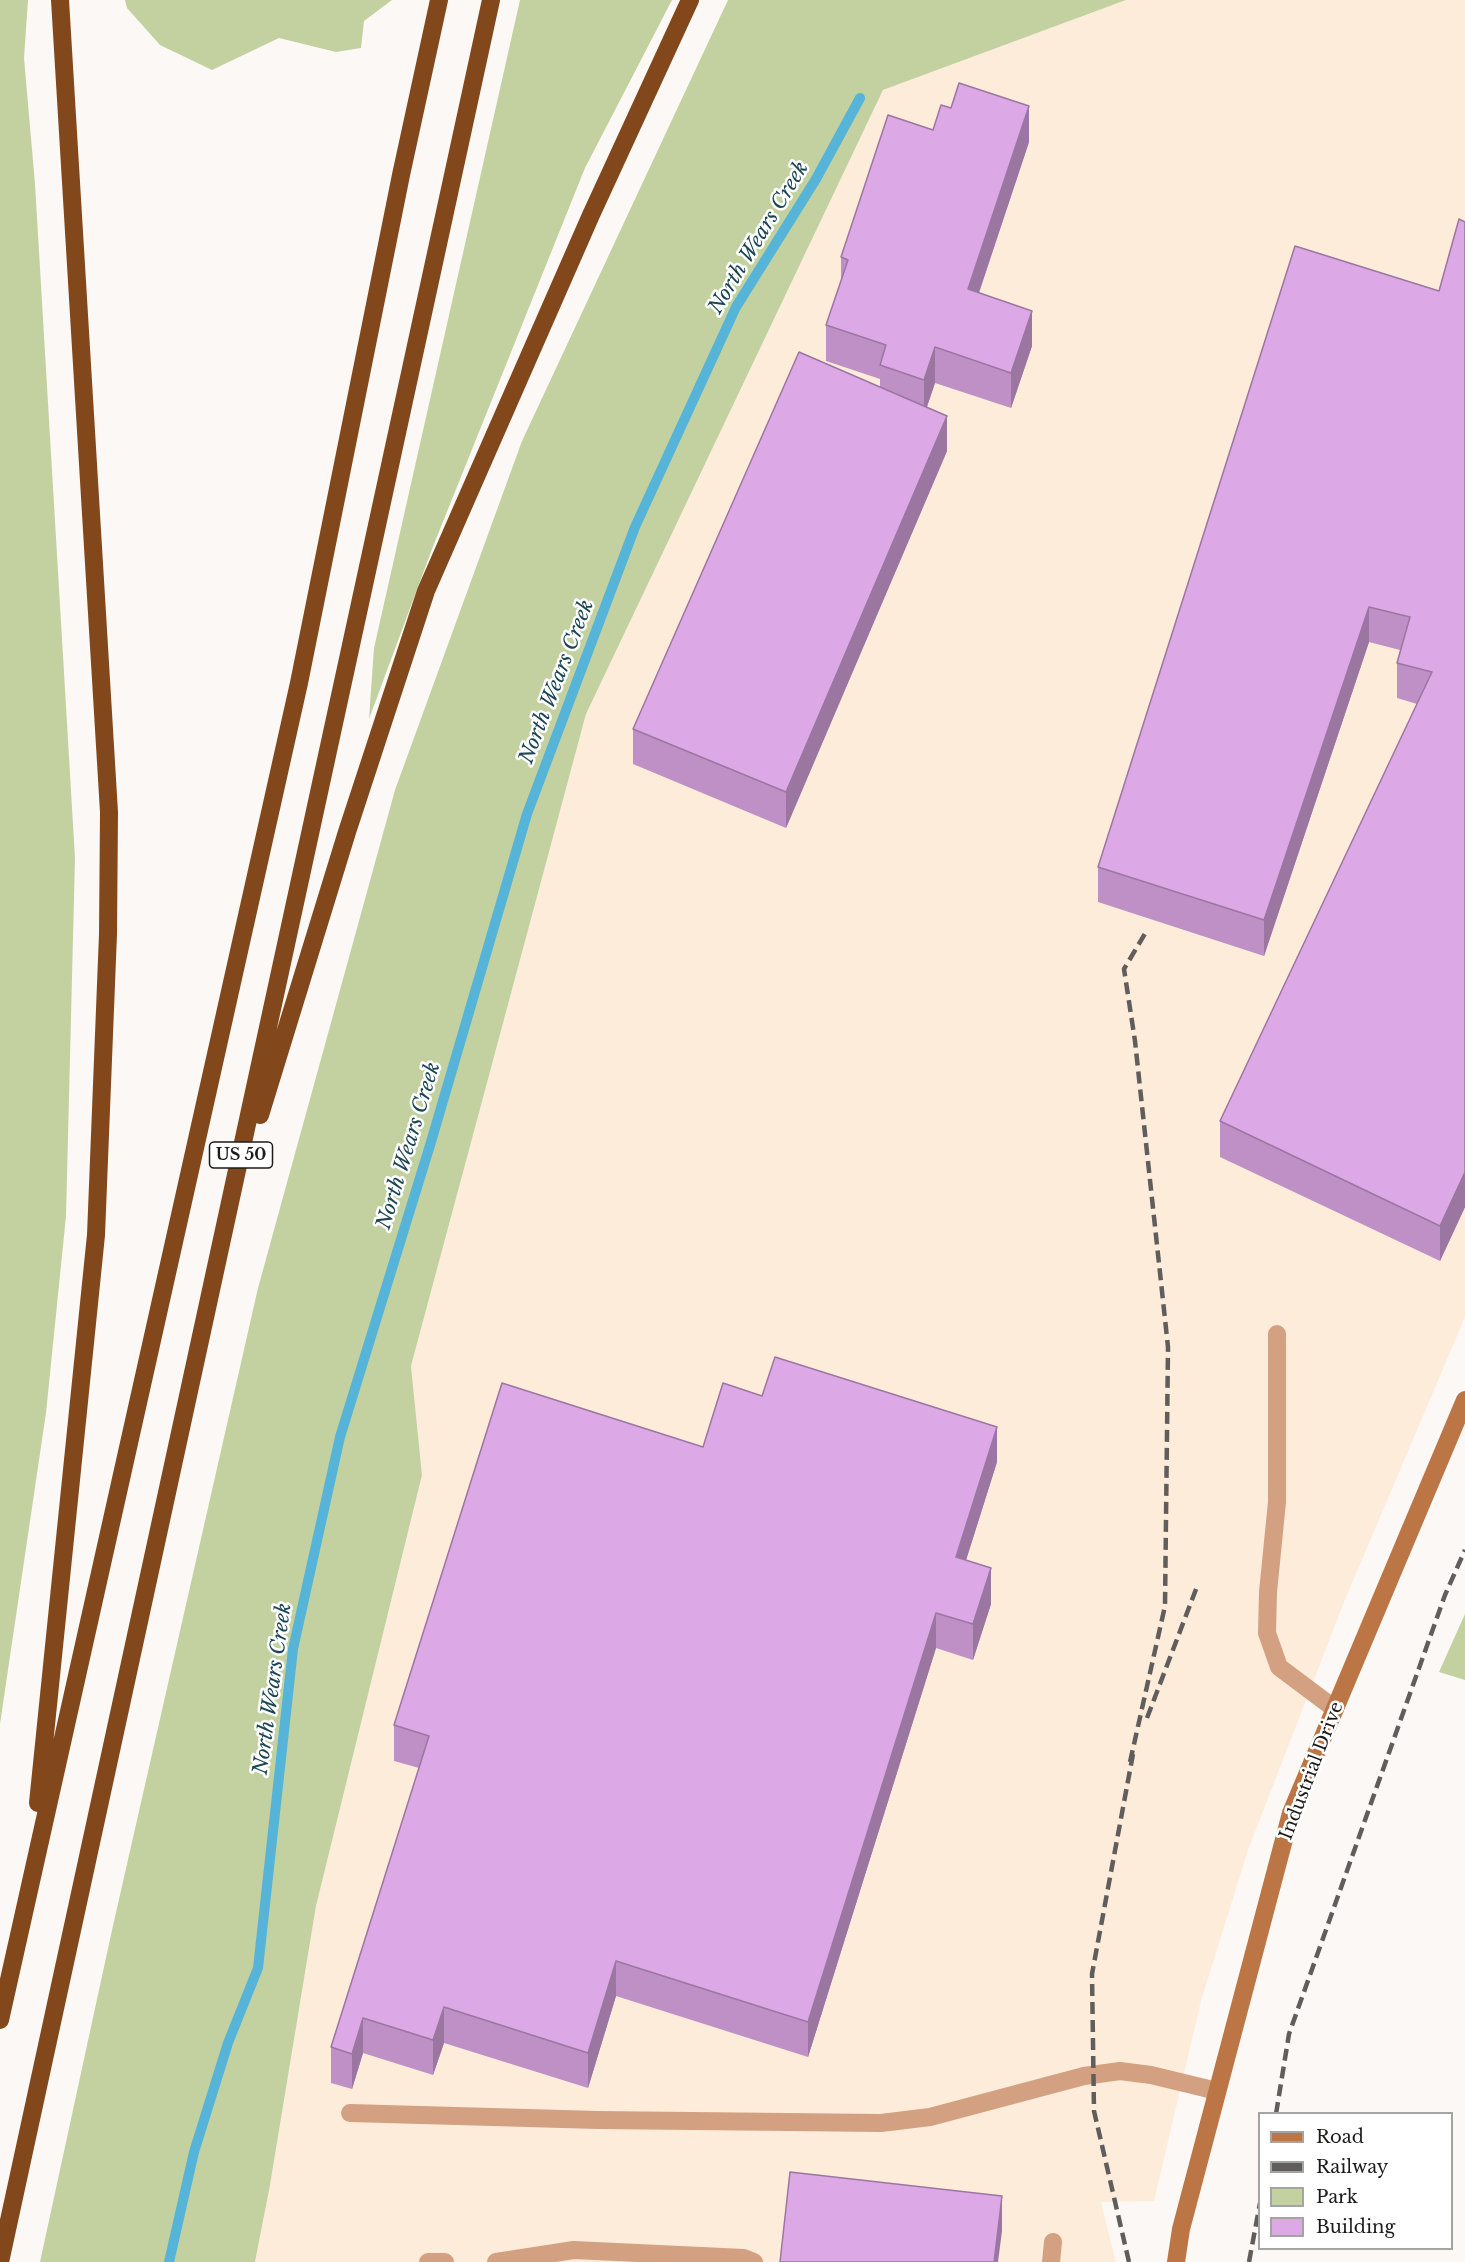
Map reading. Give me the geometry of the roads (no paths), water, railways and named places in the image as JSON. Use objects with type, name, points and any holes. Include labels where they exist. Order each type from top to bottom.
[{"type":"highway","points":[[30,1884],[96,1235],[108,934],[108,800],[60,0]]},
{"type":"highway","name":"US 50","points":[[0,2020],[299,683],[439,0]]},
{"type":"highway","name":"US 50","points":[[0,2262],[491,0]]},
{"type":"highway","points":[[223,1234],[347,832],[426,591],[591,215],[690,0]]},
{"type":"main road","name":"Industrial Drive","points":[[1176,2262],[1181,2229],[1291,1814],[1465,1400]]},
{"type":"lane","points":[[1277,1334],[1277,1502],[1268,1592],[1267,1633],[1279,1667],[1335,1709]]},
{"type":"lane","points":[[350,2113],[598,2120],[881,2122],[930,2117],[1084,2076],[1120,2071],[1151,2075],[1217,2091]]},
{"type":"lane","points":[[1051,2262],[1053,2242]]},
{"type":"lane","points":[[496,2262],[574,2250],[744,2258],[754,2262]]},
{"type":"lane","points":[[428,2262],[445,2262]]},
{"type":"waterway","name":"North Wears Creek","points":[[169,2262],[194,2152],[228,2043],[258,1968],[293,1649],[340,1437],[431,1142],[527,814],[635,527],[736,307],[816,179],[860,98]]},
{"type":"railway","points":[[1130,1762],[1165,1606],[1168,1347],[1135,1041],[1124,969],[1146,932]]},
{"type":"railway","points":[[1276,2112],[1289,2034],[1445,1595],[1465,1550]]},
{"type":"railway","points":[[1147,1718],[1198,1584]]},
{"type":"railway","points":[[1129,2262],[1094,2111],[1092,1974],[1133,1754]]},
{"type":"railway","points":[[1249,2262],[1258,2214]]}]
